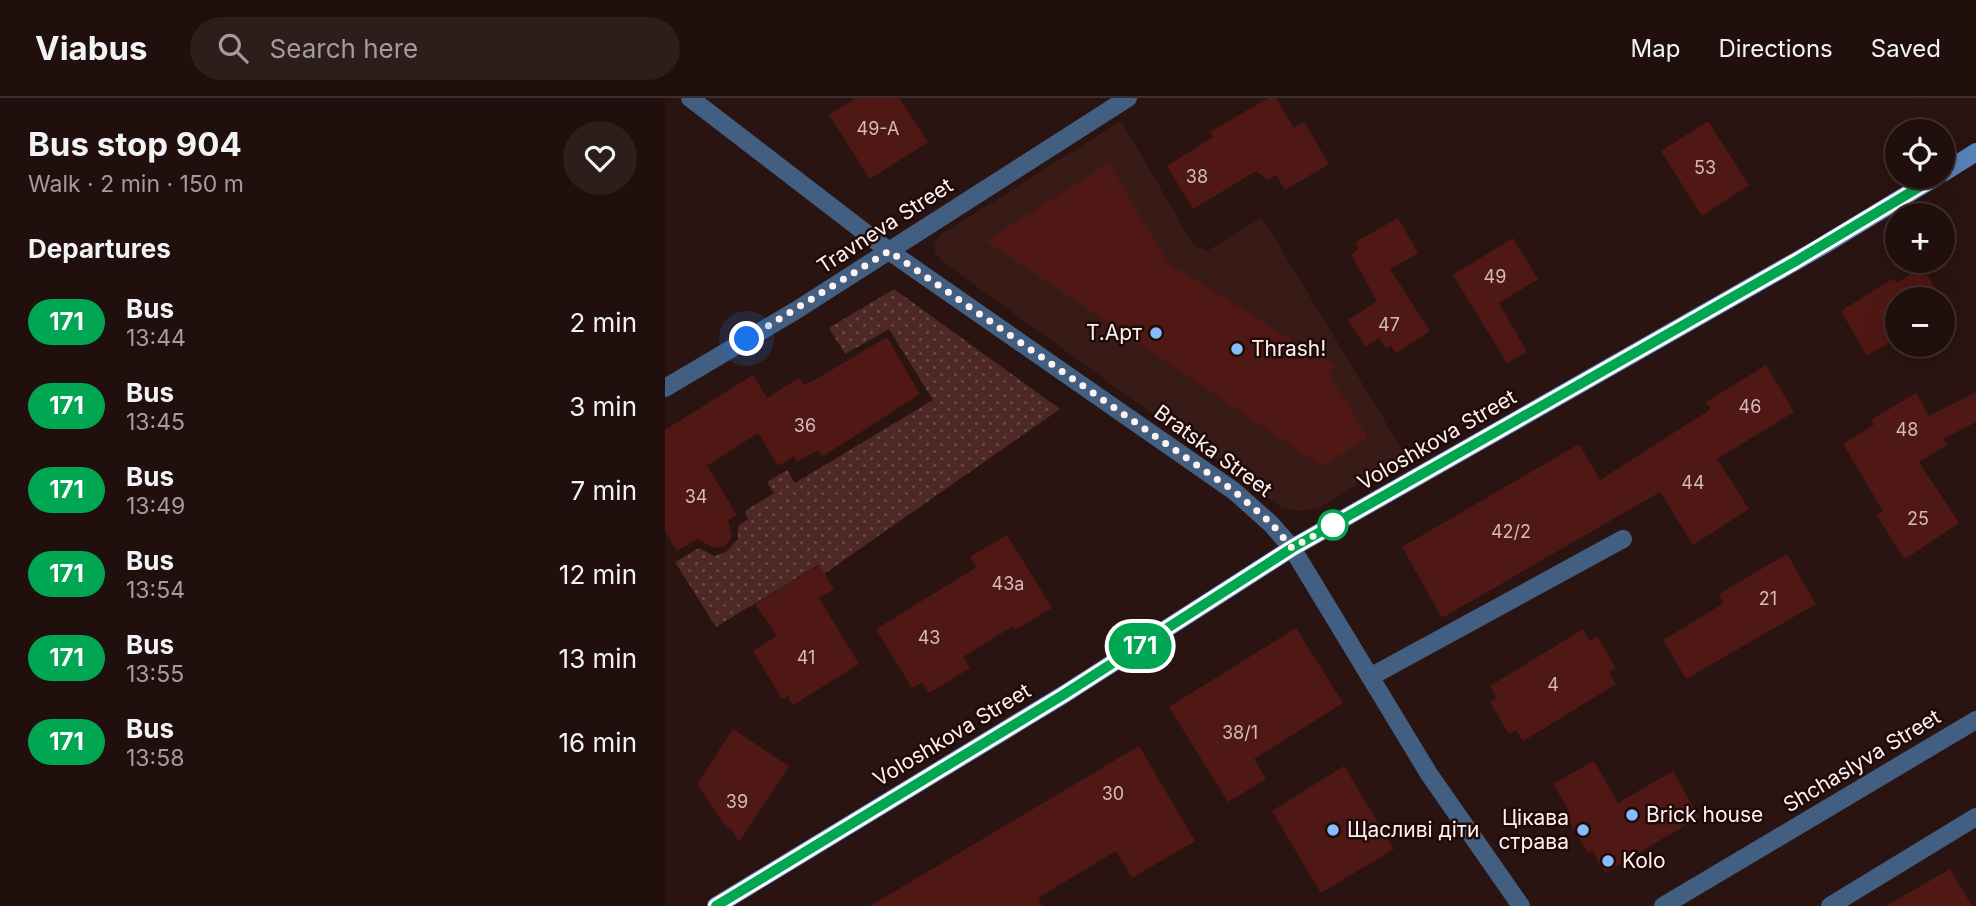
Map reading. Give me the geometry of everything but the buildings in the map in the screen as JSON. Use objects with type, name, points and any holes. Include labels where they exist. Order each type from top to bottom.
[{"type":"street","name":"Bratska Street","points":[[690,98],[889,251],[1234,491],[1271,523],[1292,548],[1429,774],[1521,906]]},
{"type":"street","name":"Travneva Street","points":[[665,388],[796,311],[1128,98]]},
{"type":"street","points":[[1955,165],[1976,152]]},
{"type":"street","name":"Voloshkova Street","points":[[716,906],[1063,695],[1292,548],[1784,268],[1916,189]]},
{"type":"street","points":[[1370,677],[1623,539]]},
{"type":"street","name":"Shchaslyva Street","points":[[1663,906],[1976,720]]},
{"type":"street","points":[[1830,906],[1976,817]]},
{"type":"shaded area","points":[[1121,121],[1192,242],[1198,247],[1207,251],[1262,217],[1406,456],[1320,507],[1302,511],[1282,508],[943,262],[935,253],[934,243],[942,234]]},
{"type":"shaded area","points":[[894,289],[1060,409],[824,574],[818,565],[716,627],[675,562],[699,548],[714,556],[726,552],[738,539],[738,526],[748,519],[745,511],[774,493],[767,482],[787,470],[795,483],[933,400],[889,329],[845,354],[829,328]]},
{"type":"bus line","name":"171","points":[[716,906],[1063,695],[1292,548],[1621,362],[1916,189]]},
{"type":"place","name":"Т.Арт","points":[[1156,333]]},
{"type":"place","name":"Thrash!","points":[[1237,349]]},
{"type":"place","name":"Brick house","points":[[1632,815]]},
{"type":"place","name":"Щасливі діти","points":[[1333,830]]},
{"type":"place","name":"Цікава страва","points":[[1583,830]]},
{"type":"place","name":"Kolo","points":[[1608,861]]},
{"type":"route","points":[[747,339],[889,251],[1234,491],[1271,523],[1292,548],[1333,525]]}]
